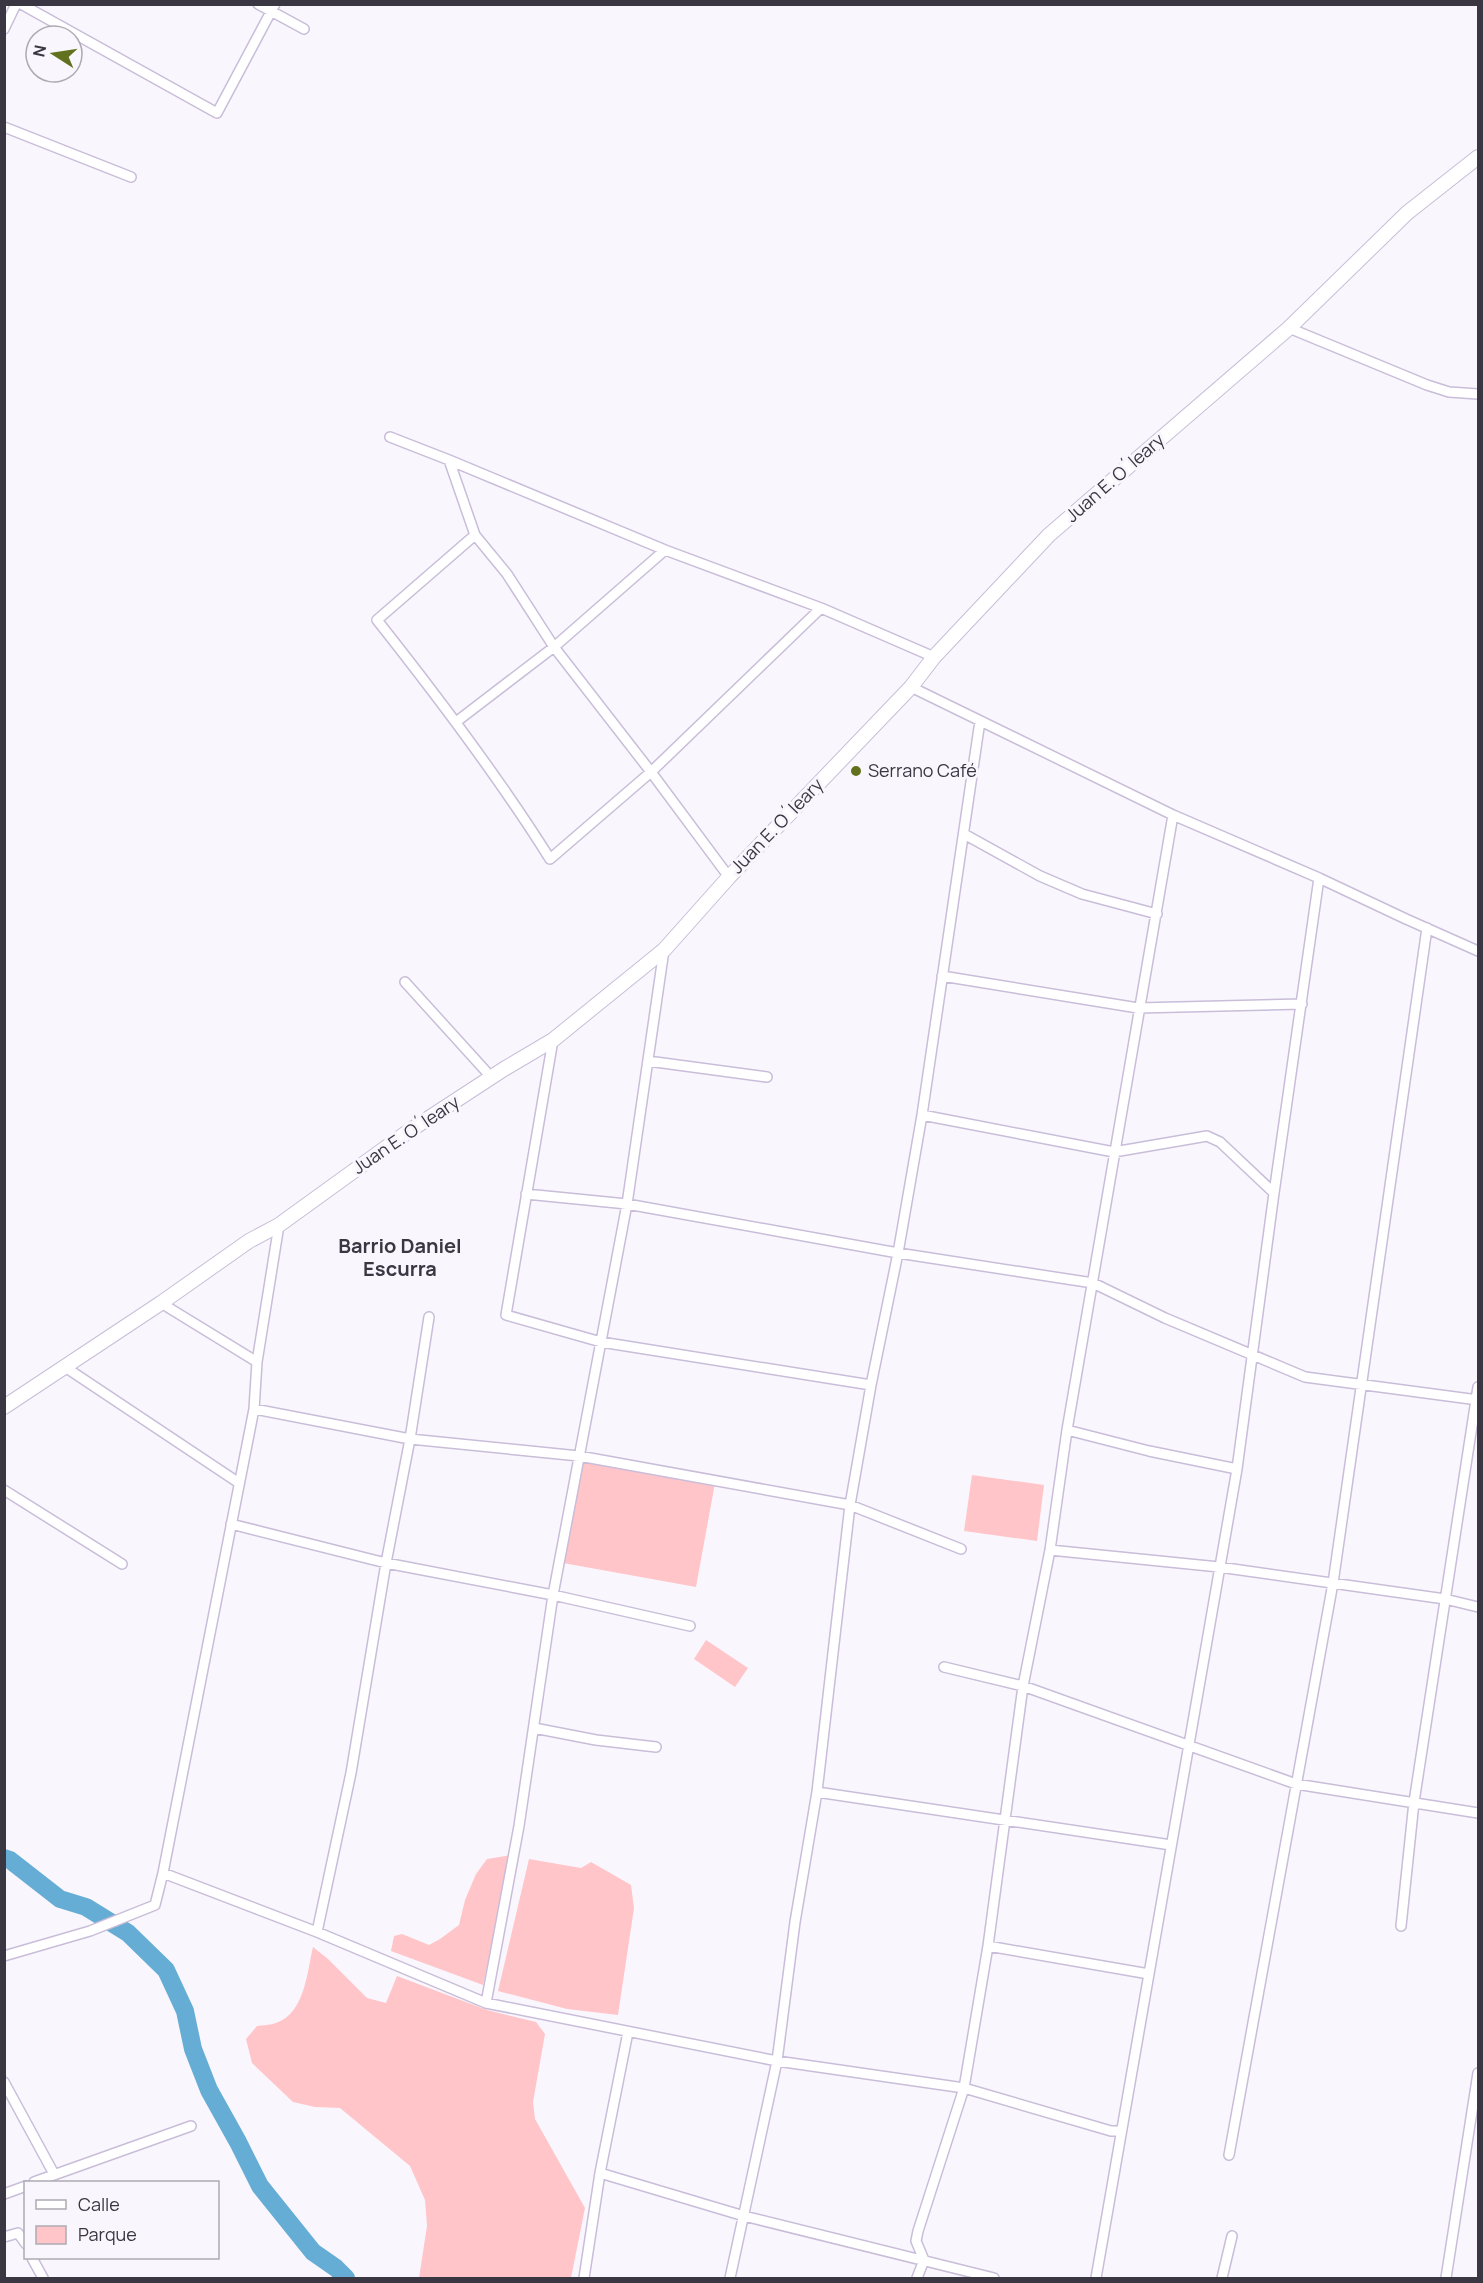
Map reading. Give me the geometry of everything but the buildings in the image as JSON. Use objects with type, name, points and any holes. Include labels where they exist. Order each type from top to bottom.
[{"type":"street","points":[[4,29],[16,4]]},
{"type":"street","points":[[21,4],[217,113],[273,8]]},
{"type":"street","points":[[258,4],[273,8],[304,29]]},
{"type":"street","points":[[4,127],[131,177]]},
{"type":"street","name":"Juan E. O´leary","points":[[4,1407],[161,1303],[249,1240],[279,1225],[409,1131],[554,1040],[664,950],[729,877],[910,687],[934,657],[1049,535],[1289,328],[1407,213],[1479,157]]},
{"type":"street","points":[[1289,328],[1427,385],[1449,392],[1479,394]]},
{"type":"street","points":[[390,437],[665,550],[821,608],[934,657]]},
{"type":"street","points":[[449,460],[475,535],[507,574],[554,647],[729,877]]},
{"type":"street","points":[[475,535],[377,620],[456,722],[524,816],[550,859],[651,772],[821,608]]},
{"type":"street","points":[[456,722],[554,647],[665,550]]},
{"type":"street","points":[[910,687],[1173,815],[1479,951]]},
{"type":"street","points":[[730,2278],[777,2061],[795,1922],[817,1792],[850,1505],[870,1385],[898,1253],[922,1115],[980,721]]},
{"type":"street","points":[[917,2278],[924,2260],[916,2241],[964,2088],[988,1946],[1023,1686],[1050,1550],[1067,1430],[1173,815]]},
{"type":"street","points":[[964,834],[1040,876],[1082,894],[1157,914]]},
{"type":"street","points":[[1096,2278],[1237,1469],[1319,878]]},
{"type":"street","points":[[1229,2155],[1332,1583],[1427,928]]},
{"type":"street","points":[[486,2003],[519,1826],[553,1595],[627,1204],[664,950]]},
{"type":"street","points":[[942,976],[1138,1008],[1302,1004]]},
{"type":"street","points":[[405,982],[492,1078]]},
{"type":"street","points":[[554,1040],[506,1315],[601,1342],[870,1385]]},
{"type":"street","points":[[648,1061],[767,1077]]},
{"type":"street","points":[[922,1115],[1114,1152],[1207,1136],[1220,1142],[1274,1193]]},
{"type":"street","points":[[526,1194],[627,1204],[898,1253],[1092,1283],[1165,1318],[1305,1377],[1478,1400]]},
{"type":"street","points":[[4,1956],[90,1931],[155,1905],[254,1409],[257,1362],[279,1225]]},
{"type":"street","points":[[161,1303],[257,1362]]},
{"type":"street","points":[[317,1932],[351,1773],[386,1563],[410,1439],[429,1317]]},
{"type":"street","points":[[65,1367],[239,1483]]},
{"type":"street","points":[[1401,1926],[1414,1802],[1479,1387]]},
{"type":"street","points":[[254,1409],[410,1439],[579,1456],[850,1505],[961,1549]]},
{"type":"street","points":[[1067,1430],[1149,1451],[1237,1469]]},
{"type":"street","points":[[4,1490],[122,1564]]},
{"type":"street","points":[[231,1524],[386,1563],[553,1595],[690,1626]]},
{"type":"street","points":[[1050,1550],[1332,1583],[1445,1599],[1479,1607]]},
{"type":"street","points":[[944,1667],[1023,1686],[1296,1784],[1479,1812]]},
{"type":"street","points":[[534,1728],[596,1740],[656,1747]]},
{"type":"street","points":[[817,1792],[1171,1845]]},
{"type":"street","points":[[163,1874],[317,1932],[486,2003],[777,2061],[964,2088],[1121,2132]]},
{"type":"street","points":[[988,1946],[1149,1974]]},
{"type":"street","points":[[584,2278],[600,2173],[628,2032]]},
{"type":"street","points":[[1446,2278],[1479,2073]]},
{"type":"street","points":[[4,2082],[54,2174]]},
{"type":"street","points":[[36,2181],[191,2126]]},
{"type":"street","points":[[600,2173],[744,2216],[994,2278]]},
{"type":"street","points":[[4,2194],[24,2187]]},
{"type":"street","points":[[4,2237],[18,2233],[24,2241]]},
{"type":"street","points":[[1222,2278],[1232,2236]]},
{"type":"street","points":[[33,2259],[43,2278]]},
{"type":"green space","points":[[582,1460],[715,1483],[696,1587],[563,1563]]},
{"type":"green space","points":[[972,1475],[1044,1485],[1037,1541],[964,1531]]},
{"type":"green space","points":[[706,1640],[748,1668],[735,1687],[694,1659]]},
{"type":"green space","points":[[511,1855],[483,1985],[391,1951],[394,1936],[402,1934],[429,1945],[459,1925],[465,1900],[476,1874],[487,1859]]},
{"type":"green space","points":[[529,1859],[581,1868],[591,1862],[631,1885],[634,1908],[618,2015],[567,2009],[498,1991]]},
{"type":"green space","points":[[313,1947],[367,1998],[386,2003],[397,1976],[487,2010],[536,2022],[545,2034],[533,2102],[535,2119],[585,2208],[571,2278],[419,2278],[427,2226],[425,2200],[410,2166],[340,2108],[315,2107],[293,2102],[252,2063],[246,2039],[257,2026],[276,2023],[286,2018],[293,2010],[303,1991]]},
{"type":"waterway","points":[[4,1858],[10,1860],[60,1899],[86,1907],[128,1933],[166,1970],[185,2011],[193,2049],[209,2090],[260,2186],[313,2252],[346,2278]]},
{"type":"place","name":"Serrano Café","points":[[856,771]]},
{"type":"district","name":"Barrio Daniel Escurra","points":[[400,1258]]}]
